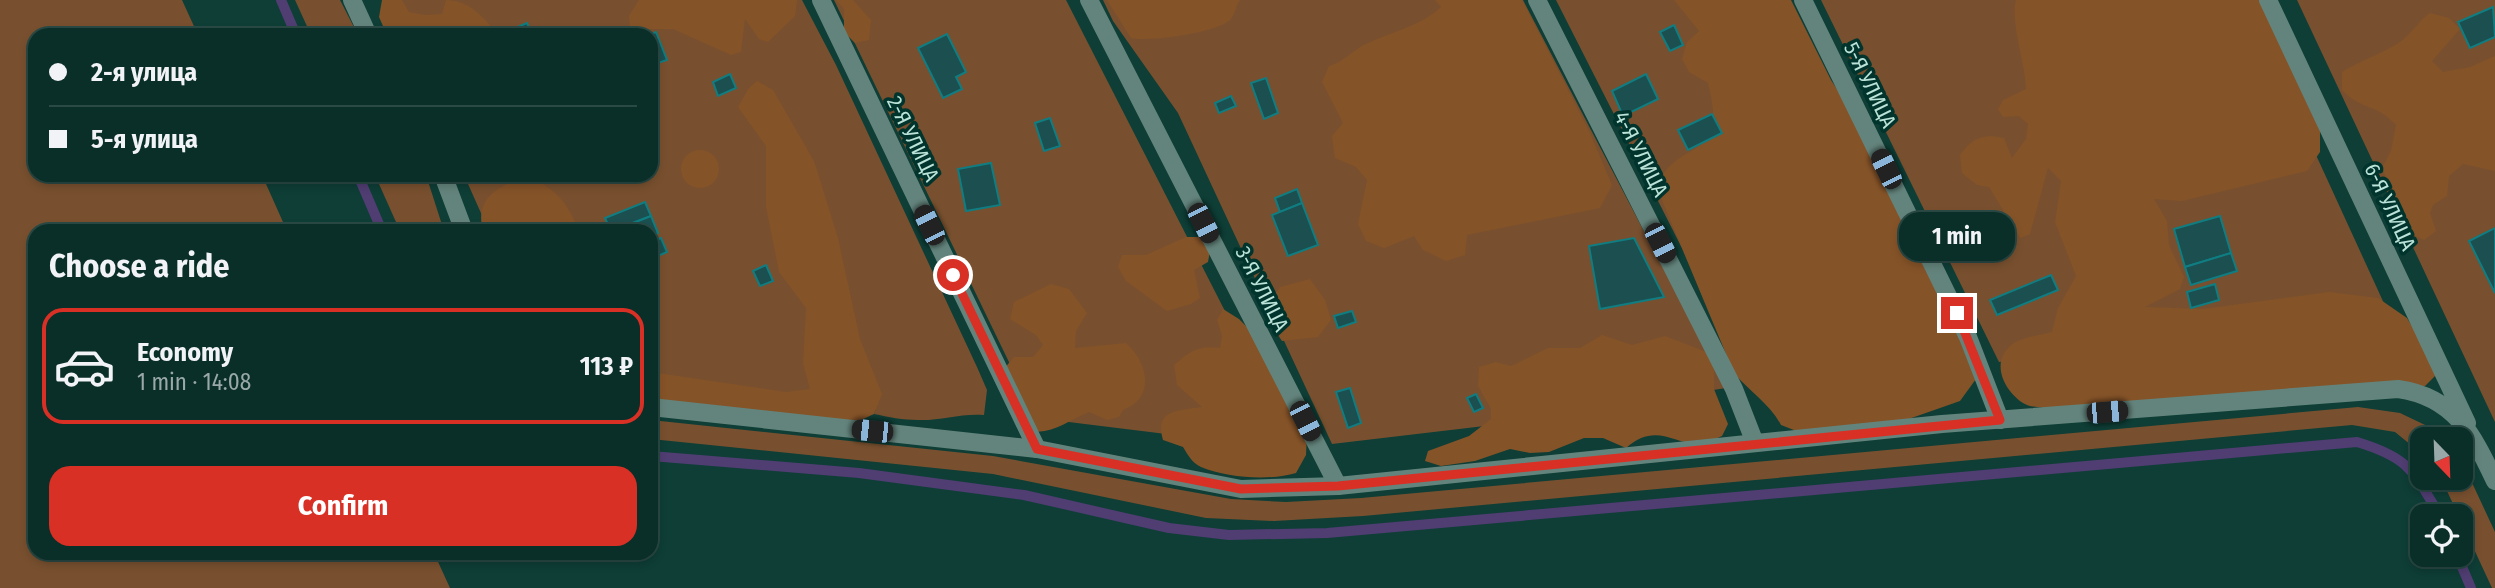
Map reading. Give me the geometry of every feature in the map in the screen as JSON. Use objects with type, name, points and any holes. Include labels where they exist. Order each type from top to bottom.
[{"type":"street","points":[[352,0],[365,28]]},
{"type":"street","name":"2-Я УЛИЦА","points":[[821,0],[1037,449]]},
{"type":"street","name":"3-Я УЛИЦА","points":[[1089,0],[1338,486]]},
{"type":"street","name":"4-Я УЛИЦА","points":[[1537,0],[1734,389],[1755,443]]},
{"type":"street","name":"5-Я УЛИЦА","points":[[1803,0],[1968,337],[2000,420]]},
{"type":"street","name":"6-Я УЛИЦА","points":[[2268,0],[2469,427]]},
{"type":"street","points":[[446,182],[461,224]]},
{"type":"street","points":[[658,408],[1037,449],[1241,489],[1338,486],[2000,420],[2398,389],[2415,392],[2435,401],[2465,427]]},
{"type":"street","name":"6-Я УЛИЦА","points":[[2473,435],[2495,481]]},
{"type":"shaded area","points":[[0,0],[182,0],[195,28],[28,28],[28,182],[265,182],[284,224],[28,224],[28,560],[437,560],[450,588],[0,588]]},
{"type":"shaded area","points":[[295,0],[340,0],[354,28],[308,28]]},
{"type":"shaded area","points":[[382,0],[402,0],[409,12],[425,15],[442,14],[446,0],[461,2],[473,9],[492,28],[384,28],[379,17]]},
{"type":"shaded area","points":[[386,0],[802,0],[836,65],[977,367],[987,390],[984,415],[907,419],[874,414],[876,408],[658,385],[658,224],[486,224],[467,182],[658,182],[658,28],[398,28]]},
{"type":"shaded area","points":[[639,0],[797,0],[795,16],[768,42],[759,39],[745,19],[741,52],[731,55],[673,29],[630,28],[629,16]]},
{"type":"shaded area","points":[[834,0],[1066,0],[1296,450],[1036,418]]},
{"type":"shaded area","points":[[836,0],[853,0],[871,20],[869,40],[855,43],[844,32],[844,9]]},
{"type":"shaded area","points":[[1103,0],[1523,0],[1726,388],[1493,425],[1332,444],[1178,113],[1113,21]]},
{"type":"shaded area","points":[[1107,0],[1240,0],[1232,18],[1223,25],[1182,35],[1140,39],[1131,38]]},
{"type":"shaded area","points":[[1435,0],[1522,0],[1590,133],[1612,185],[1600,208],[1467,235],[1465,255],[1446,261],[1423,250],[1414,236],[1384,248],[1366,241],[1358,224],[1367,180],[1356,167],[1335,158],[1332,136],[1343,123],[1322,82],[1329,66],[1362,46],[1413,25],[1432,14],[1441,7]]},
{"type":"shaded area","points":[[1556,0],[1785,0],[1752,386]]},
{"type":"shaded area","points":[[1674,0],[1791,0],[1831,80],[1861,126],[1951,317],[1976,379],[1960,401],[1883,428],[1799,432],[1781,425],[1734,373],[1656,186],[1678,159],[1708,138],[1712,127],[1713,109],[1708,83],[1689,72],[1682,59],[1687,42],[1699,31]]},
{"type":"shaded area","points":[[1821,0],[2245,0],[2393,323],[1999,362]]},
{"type":"shaded area","points":[[2016,0],[2266,0],[2320,128],[2320,152],[2307,171],[2182,201],[2154,199],[2167,221],[2169,245],[2184,277],[2180,289],[2145,307],[2203,309],[2329,292],[2378,298],[2407,318],[2434,362],[2436,375],[2425,386],[2045,408],[2028,405],[2016,397],[2005,383],[2002,358],[2014,343],[2052,332],[2058,308],[2076,276],[2055,222],[2061,181],[2048,168],[2030,234],[2020,238],[1989,187],[1977,185],[1962,173],[1960,155],[1969,144],[1979,138],[2004,138],[2012,158],[2026,139],[2028,124],[2019,116],[2003,117],[1998,109],[2003,100],[2026,89],[2016,31]]},
{"type":"shaded area","points":[[2297,0],[2495,0],[2495,422]]},
{"type":"shaded area","points":[[2430,13],[2449,18],[2460,29],[2432,61],[2443,72],[2470,67],[2495,56],[2495,171],[2463,164],[2449,176],[2447,196],[2433,205],[2430,213],[2436,231],[2424,240],[2410,233],[2382,168],[2391,151],[2396,125],[2382,113],[2349,97],[2342,90],[2342,72],[2401,41]]},
{"type":"shaded area","points":[[757,81],[773,90],[814,161],[838,238],[860,339],[882,394],[874,414],[859,421],[748,414],[658,399],[658,373],[786,392],[810,389],[803,364],[806,308],[779,272],[766,207],[766,146],[738,107],[748,89]]},
{"type":"shaded area","points":[[700,150],[714,155],[719,169],[714,183],[700,188],[686,183],[681,169],[686,155]]},
{"type":"shaded area","points":[[378,182],[428,182],[442,224],[397,224]]},
{"type":"shaded area","points":[[537,182],[545,186],[559,197],[576,224],[482,224],[482,209],[486,201],[507,184]]},
{"type":"shaded area","points":[[1186,237],[1201,237],[1210,251],[1208,262],[1194,270],[1200,298],[1191,304],[1167,311],[1126,281],[1118,267],[1122,255],[1146,255]]},
{"type":"shaded area","points":[[1310,279],[1325,300],[1331,320],[1318,337],[1282,341],[1270,320],[1271,302],[1280,287]]},
{"type":"shaded area","points":[[1051,284],[1069,289],[1087,313],[1076,331],[1075,348],[1126,343],[1139,360],[1145,379],[1144,389],[1134,404],[1123,410],[1119,417],[1107,420],[1089,412],[1053,429],[1031,431],[1003,370],[1014,357],[1033,357],[1043,345],[1036,335],[1010,319],[1014,302]]},
{"type":"shaded area","points":[[1223,309],[1239,319],[1253,333],[1307,431],[1306,455],[1296,473],[1261,478],[1223,474],[1198,465],[1183,447],[1163,440],[1161,430],[1165,417],[1177,411],[1202,407],[1177,385],[1174,365],[1195,350],[1206,347],[1220,348],[1222,336],[1217,320]]},
{"type":"shaded area","points":[[1602,335],[1632,345],[1665,336],[1709,353],[1714,370],[1714,389],[1728,424],[1722,436],[1696,444],[1658,435],[1648,436],[1626,448],[1603,438],[1584,438],[1549,452],[1530,453],[1510,449],[1475,461],[1441,466],[1425,461],[1428,451],[1469,436],[1491,419],[1491,409],[1478,386],[1479,367],[1496,362],[1511,366],[1548,348],[1580,348]]},
{"type":"shaded area","points":[[2358,407],[2400,413],[2429,427],[2410,427],[2410,444],[2395,432],[2352,425],[1363,516],[1274,521],[1206,518],[993,474],[658,440],[658,421],[993,456],[1231,499],[1286,502],[1361,498]]},
{"type":"shaded area","points":[[2473,485],[2495,532],[2495,588],[2492,588],[2473,547],[2473,504],[2453,504],[2447,490],[2473,490]]},
{"type":"building","points":[[2493,7],[2495,37],[2470,48],[2458,22]]},
{"type":"building","points":[[527,23],[529,28],[515,28]]},
{"type":"building","points":[[1674,25],[1683,45],[1670,51],[1660,32]]},
{"type":"building","points":[[947,34],[966,72],[956,77],[962,89],[943,98],[918,48]]},
{"type":"building","points":[[658,37],[667,60],[658,63]]},
{"type":"building","points":[[730,74],[736,88],[718,96],[713,82]]},
{"type":"building","points":[[1646,74],[1658,99],[1623,116],[1612,91]]},
{"type":"building","points":[[1266,78],[1278,113],[1264,119],[1251,83]]},
{"type":"building","points":[[1231,96],[1236,106],[1219,113],[1215,103]]},
{"type":"building","points":[[1712,114],[1722,133],[1688,150],[1678,130]]},
{"type":"building","points":[[1050,118],[1060,146],[1044,151],[1035,123]]},
{"type":"building","points":[[991,163],[1000,205],[966,211],[958,169]]},
{"type":"building","points":[[1297,189],[1302,203],[1280,212],[1275,198]]},
{"type":"building","points":[[645,202],[651,216],[630,224],[608,224],[605,218]]},
{"type":"building","points":[[1302,203],[1318,245],[1288,256],[1272,215]]},
{"type":"building","points":[[651,216],[654,224],[631,224]]},
{"type":"building","points":[[2220,216],[2231,253],[2185,267],[2174,229]]},
{"type":"building","points":[[2495,228],[2495,293],[2469,241]]},
{"type":"building","points":[[661,238],[667,252],[658,256],[658,239]]},
{"type":"building","points":[[1634,238],[1664,297],[1600,309],[1589,246]]},
{"type":"building","points":[[2231,253],[2237,271],[2191,285],[2185,267]]},
{"type":"building","points":[[766,265],[773,281],[760,286],[753,271]]},
{"type":"building","points":[[2051,275],[2058,290],[1997,315],[1990,300]]},
{"type":"building","points":[[2215,284],[2219,300],[2191,308],[2187,292]]},
{"type":"building","points":[[1352,311],[1356,322],[1338,328],[1334,316]]},
{"type":"building","points":[[1350,388],[1361,423],[1348,428],[1336,392]]},
{"type":"building","points":[[1476,394],[1483,408],[1474,412],[1467,398]]},
{"type":"waterway","points":[[281,0],[293,28]]},
{"type":"waterway","points":[[361,182],[379,224]]},
{"type":"waterway","points":[[658,457],[859,473],[1024,495],[1169,528],[1229,535],[1327,533],[2357,442],[2389,454],[2408,468],[2433,504]]},
{"type":"waterway","points":[[2462,567],[2471,588]]},
{"type":"route","points":[[953,275],[1037,449],[1241,489],[1316,488],[2000,420],[1957,313]]}]
